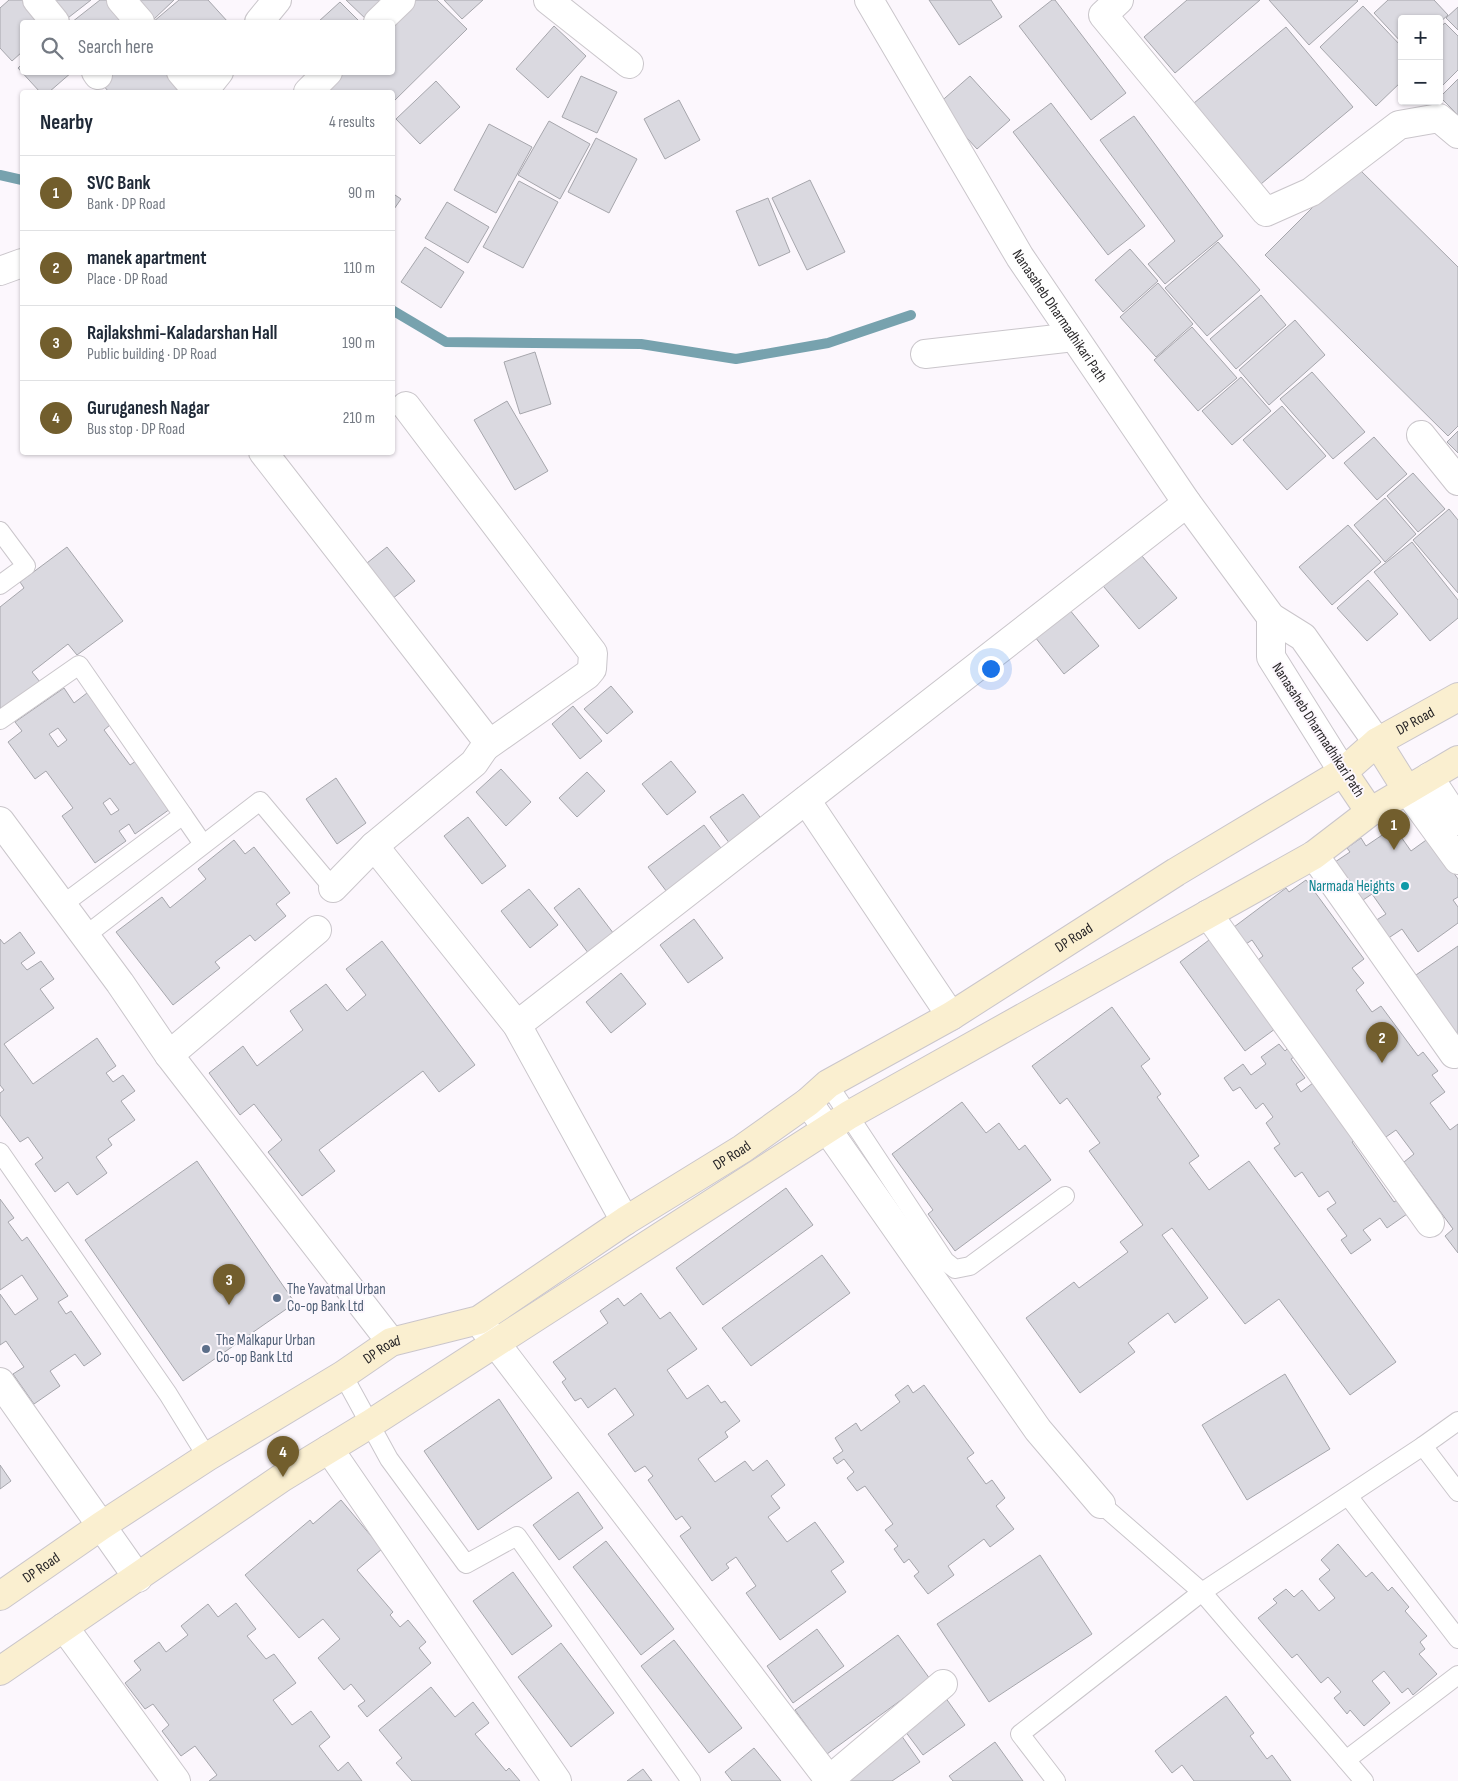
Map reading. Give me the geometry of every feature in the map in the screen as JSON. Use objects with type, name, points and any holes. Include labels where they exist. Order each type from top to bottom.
[{"type":"main road","name":"DP Road","points":[[0,1596],[101,1526],[207,1457],[343,1375],[392,1342],[479,1320],[625,1221],[742,1149],[818,1093],[951,1016],[1176,872],[1343,772],[1378,742],[1458,697]]},
{"type":"main road","name":"Nanasaheb Dharmadhikari Path","points":[[1378,742],[1418,784]]},
{"type":"main road","name":"DP Road","points":[[0,1671],[283,1477],[370,1424],[839,1122],[1314,855],[1370,812],[1458,760]]},
{"type":"main road","name":"Nanasaheb Dharmadhikari Path","points":[[1343,772],[1370,812]]},
{"type":"street","points":[[37,0],[53,20]]},
{"type":"street","points":[[121,0],[138,20]]},
{"type":"street","points":[[261,20],[277,0]]},
{"type":"street","points":[[380,20],[401,0]]},
{"type":"street","points":[[548,0],[629,64]]},
{"type":"street","name":"Nanasaheb Dharmadhikari Path","points":[[869,0],[1020,257],[1187,504],[1271,617],[1303,637],[1378,742]]},
{"type":"street","points":[[1119,0],[1103,14],[1266,212],[1311,192],[1399,125],[1439,118],[1458,134]]},
{"type":"street","points":[[184,75],[196,90]]},
{"type":"street","points":[[205,90],[217,75]]},
{"type":"street","points":[[310,90],[325,75]]},
{"type":"street","points":[[0,270],[20,264]]},
{"type":"street","points":[[925,354],[1074,337]]},
{"type":"street","points":[[332,888],[374,846],[474,763],[484,747],[588,675],[592,669],[593,653],[406,406]]},
{"type":"street","points":[[1421,435],[1458,481]]},
{"type":"street","points":[[265,455],[480,732],[484,738],[484,747]]},
{"type":"street","points":[[517,1025],[1187,504]]},
{"type":"street","name":"Nanasaheb Dharmadhikari Path","points":[[1271,617],[1271,657],[1343,772]]},
{"type":"street","points":[[1418,784],[1458,821]]},
{"type":"street","points":[[1418,784],[1458,860]]},
{"type":"street","points":[[806,800],[951,1016]]},
{"type":"street","points":[[0,821],[169,1054],[392,1342]]},
{"type":"street","points":[[374,846],[517,1025],[625,1221]]},
{"type":"street","points":[[1314,855],[1454,1054]]},
{"type":"street","points":[[1208,914],[1430,1223]]},
{"type":"street","points":[[169,1054],[317,930]]},
{"type":"street","points":[[818,1093],[839,1122],[1038,1430],[1101,1504]]},
{"type":"street","points":[[479,1320],[829,1781],[943,1684]]},
{"type":"street","points":[[0,1382],[138,1578]]},
{"type":"street","points":[[328,1449],[556,1781]]},
{"type":"street","points":[[64,1627],[176,1781]]},
{"type":"lane","points":[[0,531],[26,566],[0,585]]},
{"type":"lane","points":[[0,720],[79,665],[203,844]]},
{"type":"lane","points":[[85,936],[260,801],[332,888]]},
{"type":"lane","points":[[62,905],[183,816]]},
{"type":"lane","points":[[839,1122],[946,1261],[955,1269],[970,1266],[1065,1196]]},
{"type":"lane","points":[[0,1152],[168,1394],[207,1457]]},
{"type":"lane","points":[[343,1375],[389,1459],[466,1564],[517,1536],[690,1781]]},
{"type":"lane","points":[[1056,1781],[1020,1734],[1202,1592],[1458,1421]]},
{"type":"lane","points":[[1423,1446],[1458,1492]]},
{"type":"lane","points":[[1348,1496],[1458,1639]]},
{"type":"lane","points":[[1101,1504],[1202,1592],[1364,1781]]},
{"type":"lane","points":[[1346,1760],[1458,1675]]},
{"type":"building","points":[[9,0],[33,0],[50,20],[20,20],[20,54],[12,61],[0,48],[0,8]]},
{"type":"building","points":[[47,0],[91,0],[65,20],[63,20]]},
{"type":"building","points":[[100,0],[117,0],[132,20],[75,20]]},
{"type":"building","points":[[134,0],[174,0],[153,20]]},
{"type":"building","points":[[179,0],[208,0],[226,20],[155,20]]},
{"type":"building","points":[[346,0],[395,0],[371,20],[367,20]]},
{"type":"building","points":[[408,0],[437,0],[467,29],[395,100],[395,90],[317,90],[332,75],[395,75],[395,20],[393,20]]},
{"type":"building","points":[[444,0],[483,0],[462,19]]},
{"type":"building","points":[[929,0],[991,0],[1002,17],[959,45]]},
{"type":"building","points":[[1052,0],[1055,0],[1126,93],[1091,120],[1019,26]]},
{"type":"building","points":[[1187,0],[1260,0],[1175,73],[1144,37]]},
{"type":"building","points":[[1269,0],[1357,0],[1358,1],[1309,45]]},
{"type":"building","points":[[1388,0],[1434,0],[1448,15],[1443,19],[1443,15],[1398,15],[1398,39],[1374,13]]},
{"type":"building","points":[[340,2],[358,20],[320,20]]},
{"type":"building","points":[[1363,6],[1398,43],[1398,85],[1376,106],[1320,47]]},
{"type":"building","points":[[1458,7],[1458,30],[1446,18]]},
{"type":"building","points":[[1445,23],[1458,36],[1458,70],[1443,85],[1443,60],[1443,25]]},
{"type":"building","points":[[554,26],[586,56],[548,98],[516,69]]},
{"type":"building","points":[[1286,27],[1353,107],[1261,184],[1194,103]]},
{"type":"building","points":[[24,75],[69,75],[51,90],[38,90]]},
{"type":"building","points":[[110,75],[168,75],[180,90],[107,90],[101,83]]},
{"type":"building","points":[[581,76],[617,92],[597,133],[562,117]]},
{"type":"building","points":[[970,76],[1010,120],[977,149],[937,105]]},
{"type":"building","points":[[1458,79],[1458,115],[1443,100],[1443,94]]},
{"type":"building","points":[[436,81],[460,107],[420,144],[396,119]]},
{"type":"building","points":[[679,100],[700,140],[665,159],[644,119]]},
{"type":"building","points":[[1051,103],[1145,226],[1108,255],[1013,132]]},
{"type":"building","points":[[1134,116],[1223,236],[1165,284],[1148,264],[1175,241],[1100,140]]},
{"type":"building","points":[[549,121],[590,144],[560,199],[518,175]]},
{"type":"building","points":[[489,124],[532,147],[496,213],[454,190]]},
{"type":"building","points":[[596,138],[637,159],[609,213],[568,192]]},
{"type":"building","points":[[1355,165],[1458,267],[1458,426],[1448,436],[1265,255]]},
{"type":"building","points":[[810,180],[845,252],[807,270],[772,198]]},
{"type":"building","points":[[519,181],[558,202],[523,268],[483,247]]},
{"type":"building","points":[[395,195],[401,199],[395,208]]},
{"type":"building","points":[[768,198],[790,252],[759,266],[736,211]]},
{"type":"building","points":[[447,202],[489,227],[468,263],[425,238]]},
{"type":"building","points":[[1218,242],[1260,290],[1207,336],[1165,288]]},
{"type":"building","points":[[425,247],[464,272],[441,308],[401,282]]},
{"type":"building","points":[[1130,249],[1158,281],[1123,312],[1095,280]]},
{"type":"building","points":[[1158,283],[1193,324],[1156,357],[1120,317]]},
{"type":"building","points":[[1261,295],[1286,325],[1236,369],[1210,339]]},
{"type":"building","points":[[1295,320],[1325,355],[1269,405],[1239,370]]},
{"type":"building","points":[[1192,327],[1237,378],[1198,411],[1154,360]]},
{"type":"building","points":[[535,352],[551,404],[520,414],[504,362]]},
{"type":"building","points":[[1312,372],[1365,432],[1333,459],[1280,399]]},
{"type":"building","points":[[1241,377],[1271,411],[1232,445],[1202,411]]},
{"type":"building","points":[[507,401],[548,471],[515,490],[474,420]]},
{"type":"building","points":[[1282,406],[1326,456],[1287,490],[1243,440]]},
{"type":"building","points":[[1458,431],[1458,453],[1447,442]]},
{"type":"building","points":[[1458,431],[1458,453],[1447,442]]},
{"type":"building","points":[[1374,437],[1407,474],[1377,500],[1344,463]]},
{"type":"building","points":[[1413,473],[1445,509],[1418,532],[1387,496]]},
{"type":"building","points":[[1385,498],[1416,534],[1385,562],[1354,525]]},
{"type":"building","points":[[1449,509],[1458,520],[1458,593],[1413,540]]},
{"type":"building","points":[[1348,525],[1381,562],[1332,605],[1299,567]]},
{"type":"building","points":[[1412,542],[1458,600],[1458,618],[1430,641],[1374,572]]},
{"type":"building","points":[[67,547],[123,621],[77,655],[68,644],[32,672],[40,682],[3,711],[0,707],[0,607],[24,588],[20,582]]},
{"type":"building","points":[[387,547],[415,581],[383,606],[357,571]]},
{"type":"building","points":[[1137,550],[1177,598],[1139,629],[1099,581]]},
{"type":"building","points":[[1368,580],[1398,614],[1367,641],[1337,608]]},
{"type":"building","points":[[1069,609],[1099,646],[1064,674],[1035,637]]},
{"type":"building","points":[[611,686],[633,712],[607,734],[584,709]]},
{"type":"building","points":[[64,688],[74,703],[87,693],[110,725],[104,730],[130,765],[136,761],[170,809],[135,834],[129,824],[119,831],[126,841],[95,863],[62,816],[73,808],[46,771],[35,779],[8,742],[22,731],[15,722]],"holes":[[[58,728],[67,740],[58,747],[49,734]],[[110,798],[119,810],[111,815],[103,803]]]},
{"type":"building","points":[[573,706],[602,741],[580,759],[552,724]]},
{"type":"building","points":[[671,761],[696,792],[667,815],[642,784]]},
{"type":"building","points":[[501,769],[531,802],[506,826],[476,792]]},
{"type":"building","points":[[587,772],[605,791],[577,817],[559,798]]},
{"type":"building","points":[[336,778],[366,823],[337,844],[306,799]]},
{"type":"building","points":[[743,794],[765,824],[733,848],[710,817]]},
{"type":"building","points":[[468,817],[506,866],[482,884],[444,836]]},
{"type":"building","points":[[704,825],[726,855],[670,896],[648,867]]},
{"type":"building","name":"Narmada Heights","points":[[1394,827],[1411,851],[1429,838],[1458,879],[1458,897],[1453,900],[1458,907],[1458,923],[1418,952],[1402,929],[1387,939],[1375,921],[1386,914],[1372,894],[1363,900],[1335,862],[1350,852],[1347,848],[1361,838],[1366,846]]},
{"type":"building","points":[[234,840],[245,854],[254,847],[290,893],[276,904],[286,916],[255,941],[250,935],[215,962],[220,968],[173,1005],[116,932],[162,897],[170,908],[206,879],[198,869]]},
{"type":"building","points":[[1306,880],[1364,959],[1352,968],[1364,983],[1356,990],[1372,1012],[1381,1006],[1418,1056],[1423,1052],[1438,1071],[1432,1075],[1445,1092],[1430,1103],[1450,1130],[1458,1124],[1458,1253],[1445,1236],[1453,1229],[1404,1162],[1414,1154],[1396,1130],[1383,1139],[1334,1073],[1337,1070],[1324,1051],[1320,1054],[1253,964],[1263,956],[1252,940],[1246,944],[1234,927],[1286,888],[1289,892]]},
{"type":"building","points":[[579,888],[617,938],[592,958],[554,908]]},
{"type":"building","points":[[529,889],[558,925],[530,948],[501,911]]},
{"type":"building","points":[[694,919],[723,958],[688,983],[660,945]]},
{"type":"building","points":[[20,932],[35,953],[21,963],[27,970],[41,961],[54,979],[40,989],[54,1008],[4,1044],[33,1084],[97,1038],[116,1066],[106,1073],[113,1082],[123,1075],[135,1091],[121,1101],[135,1120],[108,1139],[112,1145],[96,1157],[107,1173],[77,1195],[68,1182],[55,1192],[35,1164],[43,1158],[28,1137],[20,1142],[0,1115],[0,1093],[4,1090],[0,1085],[0,939],[4,944]]},
{"type":"building","points":[[1213,937],[1279,1026],[1245,1051],[1180,962]]},
{"type":"building","points":[[382,941],[475,1065],[439,1092],[423,1071],[319,1150],[335,1171],[302,1196],[268,1152],[282,1140],[254,1104],[240,1115],[209,1073],[243,1046],[257,1066],[303,1030],[290,1011],[326,984],[347,1011],[366,995],[346,969]]},
{"type":"building","points":[[1458,946],[1458,1037],[1416,975]]},
{"type":"building","points":[[621,973],[646,1004],[611,1033],[586,1002]]},
{"type":"building","points":[[1112,1007],[1150,1059],[1141,1066],[1161,1094],[1157,1097],[1199,1156],[1189,1163],[1209,1190],[1249,1161],[1396,1362],[1350,1395],[1279,1299],[1245,1324],[1172,1228],[1162,1235],[1208,1298],[1175,1323],[1168,1313],[1128,1343],[1135,1352],[1080,1393],[1026,1318],[1074,1282],[1079,1288],[1128,1252],[1120,1242],[1143,1225],[1089,1151],[1100,1143],[1067,1098],[1060,1104],[1032,1066]]},
{"type":"building","points":[[1279,1044],[1285,1051],[1288,1048],[1294,1057],[1291,1059],[1305,1078],[1296,1084],[1301,1092],[1313,1083],[1360,1137],[1352,1142],[1394,1202],[1397,1200],[1407,1214],[1387,1228],[1380,1218],[1363,1230],[1371,1240],[1351,1254],[1341,1240],[1347,1236],[1327,1209],[1336,1203],[1328,1191],[1319,1197],[1302,1172],[1295,1177],[1274,1148],[1280,1144],[1266,1123],[1273,1117],[1263,1103],[1256,1109],[1240,1087],[1233,1091],[1224,1078],[1243,1064],[1251,1075],[1266,1064],[1261,1057]]},
{"type":"building","points":[[962,1102],[986,1133],[999,1123],[1019,1150],[1025,1145],[1051,1180],[955,1251],[928,1214],[933,1210],[892,1154]]},
{"type":"building","points":[[197,1161],[295,1303],[183,1381],[85,1240]]},
{"type":"building","points":[[786,1188],[813,1225],[703,1305],[676,1268]]},
{"type":"building","points":[[0,1199],[14,1218],[8,1222],[22,1241],[27,1237],[68,1296],[58,1302],[66,1314],[71,1311],[101,1354],[84,1366],[75,1354],[50,1371],[60,1386],[34,1404],[13,1374],[24,1367],[6,1341],[0,1345],[0,1294],[15,1315],[38,1299],[22,1275],[0,1290]]},
{"type":"building","points":[[822,1255],[850,1293],[751,1366],[722,1328]]},
{"type":"building","points":[[641,1293],[660,1319],[670,1312],[697,1349],[667,1370],[687,1399],[708,1385],[721,1403],[725,1401],[740,1421],[725,1432],[728,1437],[698,1459],[715,1482],[745,1461],[753,1471],[767,1460],[785,1485],[771,1496],[780,1508],[768,1517],[787,1542],[815,1522],[844,1562],[831,1571],[846,1592],[780,1640],[746,1593],[756,1586],[736,1557],[726,1564],[729,1568],[712,1581],[680,1536],[691,1528],[682,1516],[676,1520],[648,1480],[653,1476],[645,1466],[635,1472],[608,1434],[634,1415],[615,1388],[588,1408],[581,1398],[575,1401],[562,1382],[566,1379],[553,1362],[608,1323],[600,1311],[618,1298],[624,1306]]},
{"type":"building","points":[[1285,1374],[1330,1449],[1247,1500],[1202,1425]]},
{"type":"building","points":[[908,1385],[913,1393],[924,1385],[974,1453],[967,1458],[986,1484],[992,1480],[1005,1498],[996,1506],[1014,1529],[990,1547],[984,1539],[948,1566],[954,1575],[928,1594],[914,1576],[919,1572],[909,1559],[904,1563],[894,1549],[898,1546],[885,1530],[893,1524],[865,1486],[857,1491],[847,1478],[854,1472],[844,1459],[837,1464],[833,1458],[843,1451],[835,1438],[856,1423],[861,1431],[900,1402],[895,1395]]},
{"type":"building","points":[[499,1399],[552,1478],[478,1530],[424,1451]]},
{"type":"building","points":[[0,1465],[11,1481],[0,1489]]},
{"type":"building","points":[[578,1492],[603,1528],[559,1560],[533,1525]]},
{"type":"building","points":[[341,1500],[382,1549],[357,1570],[393,1612],[390,1615],[400,1627],[408,1620],[426,1642],[419,1648],[431,1663],[367,1717],[358,1706],[365,1701],[351,1684],[344,1690],[318,1658],[340,1639],[323,1619],[299,1638],[245,1575],[310,1520],[313,1524]]},
{"type":"building","points":[[606,1541],[674,1629],[641,1655],[573,1567]]},
{"type":"building","points":[[1338,1544],[1366,1577],[1372,1572],[1388,1591],[1392,1587],[1409,1607],[1405,1611],[1427,1636],[1420,1642],[1425,1649],[1419,1654],[1437,1674],[1413,1695],[1408,1688],[1402,1693],[1384,1671],[1372,1681],[1390,1703],[1364,1726],[1350,1710],[1347,1714],[1334,1698],[1341,1692],[1328,1677],[1321,1683],[1297,1654],[1292,1658],[1258,1618],[1277,1603],[1273,1599],[1286,1589],[1294,1597],[1302,1590],[1319,1611],[1335,1598],[1319,1579],[1330,1570],[1321,1560]]},
{"type":"building","points":[[1040,1555],[1092,1634],[989,1702],[937,1624]]},
{"type":"building","points":[[513,1572],[552,1626],[512,1655],[473,1601]]},
{"type":"building","points":[[236,1603],[256,1629],[247,1636],[266,1659],[274,1654],[296,1683],[273,1700],[292,1725],[311,1711],[330,1737],[319,1746],[338,1771],[348,1762],[362,1781],[209,1781],[217,1775],[195,1746],[181,1756],[162,1731],[169,1725],[153,1704],[145,1709],[125,1683],[141,1670],[134,1661],[159,1642],[166,1652],[188,1635],[181,1626],[208,1604],[218,1617]]},
{"type":"building","points":[[817,1629],[844,1666],[793,1703],[767,1666]]},
{"type":"building","points":[[898,1635],[930,1679],[827,1754],[795,1710]]},
{"type":"building","points":[[674,1640],[742,1728],[709,1753],[641,1666]]},
{"type":"building","points":[[561,1643],[614,1713],[571,1747],[518,1677]]},
{"type":"building","points":[[431,1687],[455,1717],[473,1702],[489,1723],[475,1734],[506,1771],[509,1768],[520,1781],[412,1781],[396,1763],[402,1758],[379,1730]]},
{"type":"building","points":[[1226,1696],[1254,1733],[1250,1736],[1267,1759],[1272,1755],[1291,1781],[1194,1781],[1182,1765],[1172,1773],[1155,1751]]},
{"type":"building","points":[[945,1697],[965,1725],[923,1755],[902,1727]]},
{"type":"building","points":[[901,1735],[920,1762],[892,1781],[843,1781]]},
{"type":"building","points":[[995,1742],[1023,1781],[953,1781],[949,1776]]},
{"type":"building","points":[[754,1748],[781,1781],[732,1781],[725,1772]]},
{"type":"building","points":[[643,1769],[652,1781],[627,1781]]},
{"type":"waterway","points":[[0,175],[20,180]]},
{"type":"waterway","points":[[395,312],[446,342],[641,344],[736,359],[828,343],[911,315]]},
{"type":"place","name":"SVC Bank","points":[[1394,850]]},
{"type":"place","name":"Narmada Heights","points":[[1405,886]]},
{"type":"place","name":"manek apartment","points":[[1382,1063]]},
{"type":"place","name":"The Yavatmal Urban Co-op Bank Ltd","points":[[277,1298]]},
{"type":"place","name":"Rajlakshmi-Kaladarshan Hall","points":[[229,1305]]},
{"type":"place","name":"The Malkapur Urban Co-op Bank Ltd","points":[[206,1349]]},
{"type":"place","name":"Guruganesh Nagar","points":[[283,1477]]}]
